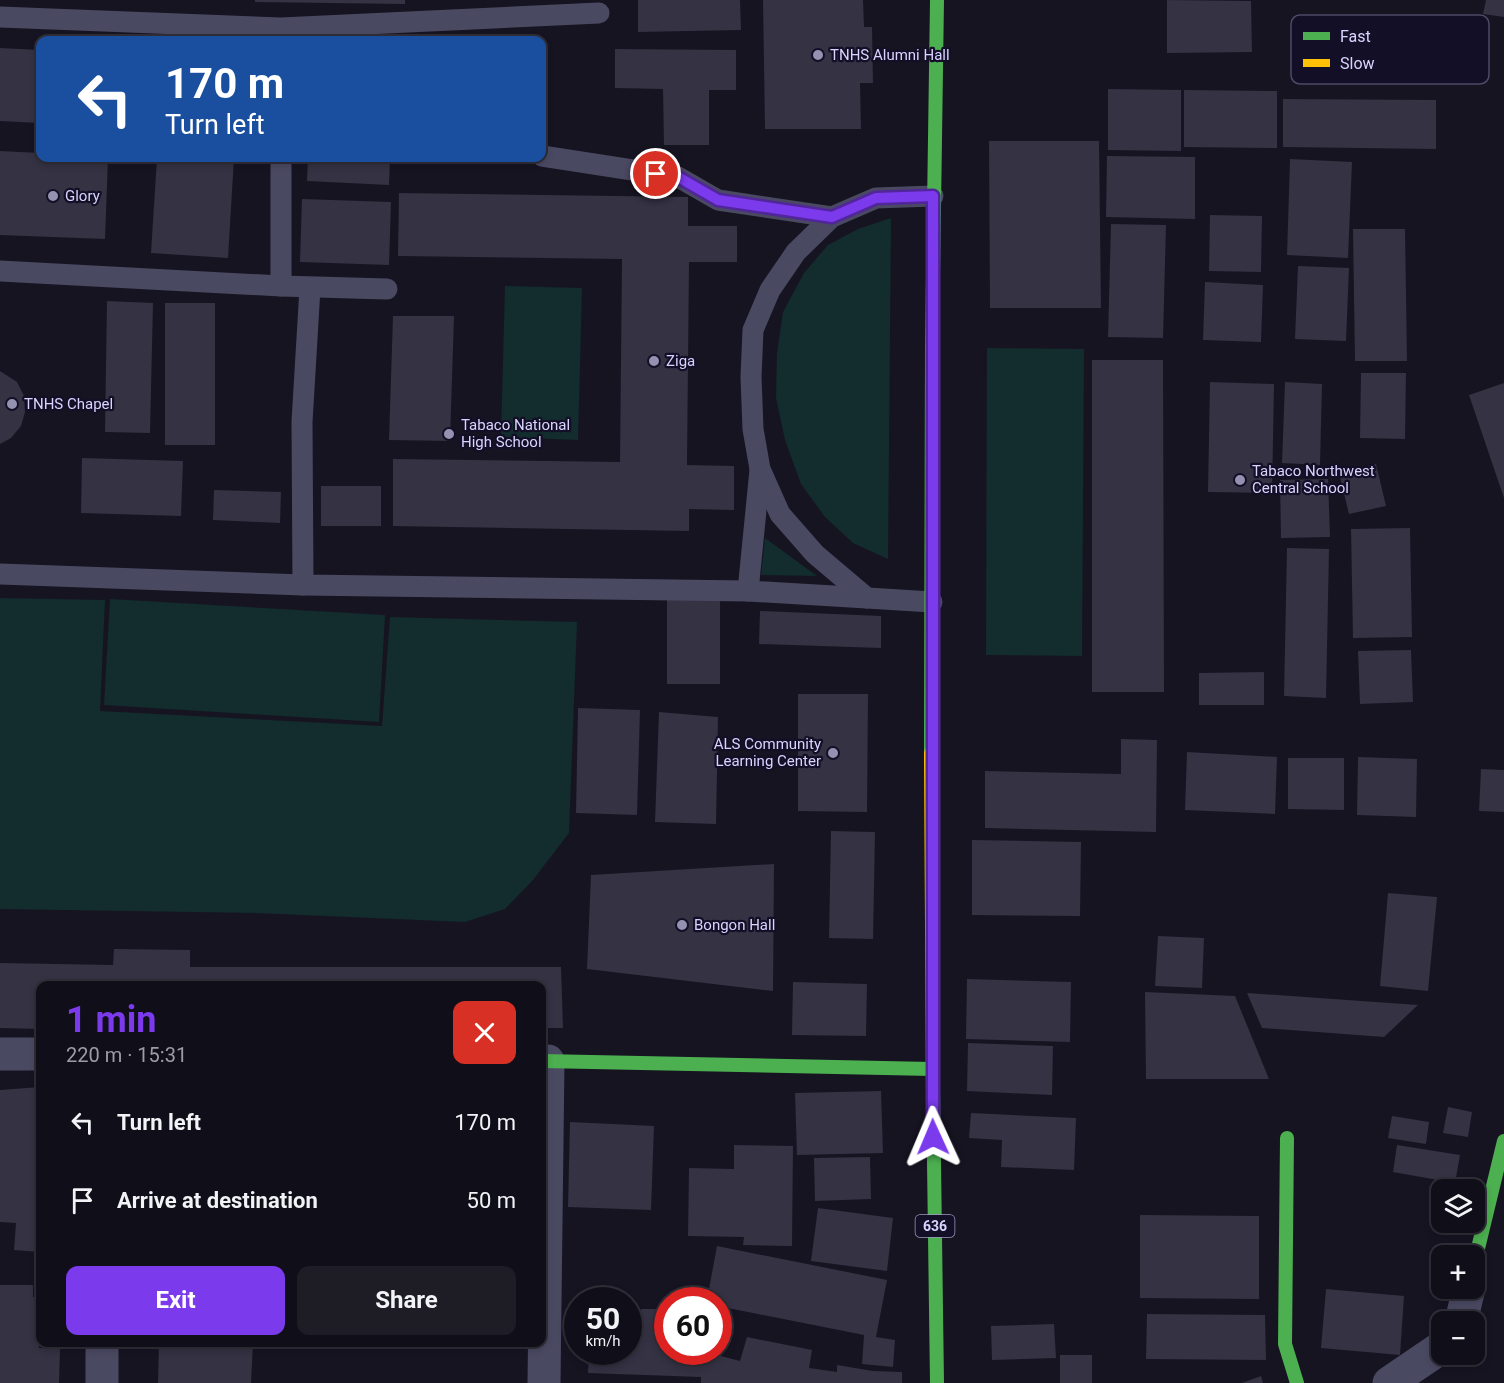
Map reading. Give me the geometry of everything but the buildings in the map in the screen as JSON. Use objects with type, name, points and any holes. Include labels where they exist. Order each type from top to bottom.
[{"type":"main road","name":"636","points":[[937,0],[933,196],[932,602],[932,1069],[937,1383]]},
{"type":"main road","points":[[546,1061],[932,1069]]},
{"type":"main road","points":[[1287,1138],[1285,1344],[1297,1383]]},
{"type":"main road","points":[[1479,1245],[1504,1141]]},
{"type":"street","points":[[0,1054],[36,1054]]},
{"type":"street","points":[[102,1347],[102,1383]]},
{"type":"street","points":[[544,1347],[544,1383]]},
{"type":"street","points":[[1389,1383],[1431,1354]]},
{"type":"lane","points":[[0,17],[281,34],[599,13]]},
{"type":"lane","points":[[546,157],[678,177],[718,200],[832,217]]},
{"type":"lane","points":[[281,162],[281,286]]},
{"type":"lane","points":[[867,598],[815,554],[780,514],[760,469],[753,429],[751,377],[753,330],[770,291],[796,252],[832,217],[876,198],[933,196]]},
{"type":"lane","points":[[0,270],[310,288],[387,289]]},
{"type":"lane","points":[[303,585],[302,422],[310,288]]},
{"type":"lane","points":[[748,591],[760,469]]},
{"type":"lane","points":[[0,574],[303,585],[748,591],[932,602]]},
{"type":"green space","points":[[891,218],[888,559],[853,543],[825,517],[801,484],[785,440],[776,398],[777,353],[783,312],[804,273],[828,245],[858,229]]},
{"type":"green space","points":[[505,286],[582,288],[578,440],[501,437]]},
{"type":"green space","points":[[987,348],[1084,349],[1082,656],[986,655]]},
{"type":"green space","points":[[765,538],[817,576],[761,575]]},
{"type":"green space","points":[[0,598],[105,600],[100,711],[382,726],[390,617],[577,622],[569,833],[533,880],[505,909],[465,922],[256,913],[0,909]]},
{"type":"green space","points":[[110,599],[385,615],[379,722],[104,705]]},
{"type":"traffic: fast","points":[[931,753],[932,346],[937,0]]},
{"type":"traffic: fast","points":[[546,1061],[932,1069]]},
{"type":"traffic: fast","points":[[933,1088],[937,1383]]},
{"type":"traffic: fast","points":[[1287,1138],[1285,1344],[1297,1383]]},
{"type":"traffic: fast","points":[[1479,1245],[1504,1141]]},
{"type":"traffic: slow","points":[[931,753],[933,1088]]},
{"type":"place","name":"TNHS Alumni Hall","points":[[818,55]]},
{"type":"place","name":"Glory","points":[[53,196]]},
{"type":"place","name":"Ziga","points":[[654,361]]},
{"type":"place","name":"TNHS Chapel","points":[[12,404]]},
{"type":"place","name":"Tabaco National High School","points":[[449,434]]},
{"type":"place","name":"Tabaco Northwest Central School","points":[[1240,480]]},
{"type":"place","name":"ALS Community Learning Center","points":[[833,753]]},
{"type":"place","name":"Bongon Hall","points":[[682,925]]},
{"type":"route","points":[[656,174],[678,177],[718,200],[832,217],[876,198],[933,196],[933,1137]]}]
